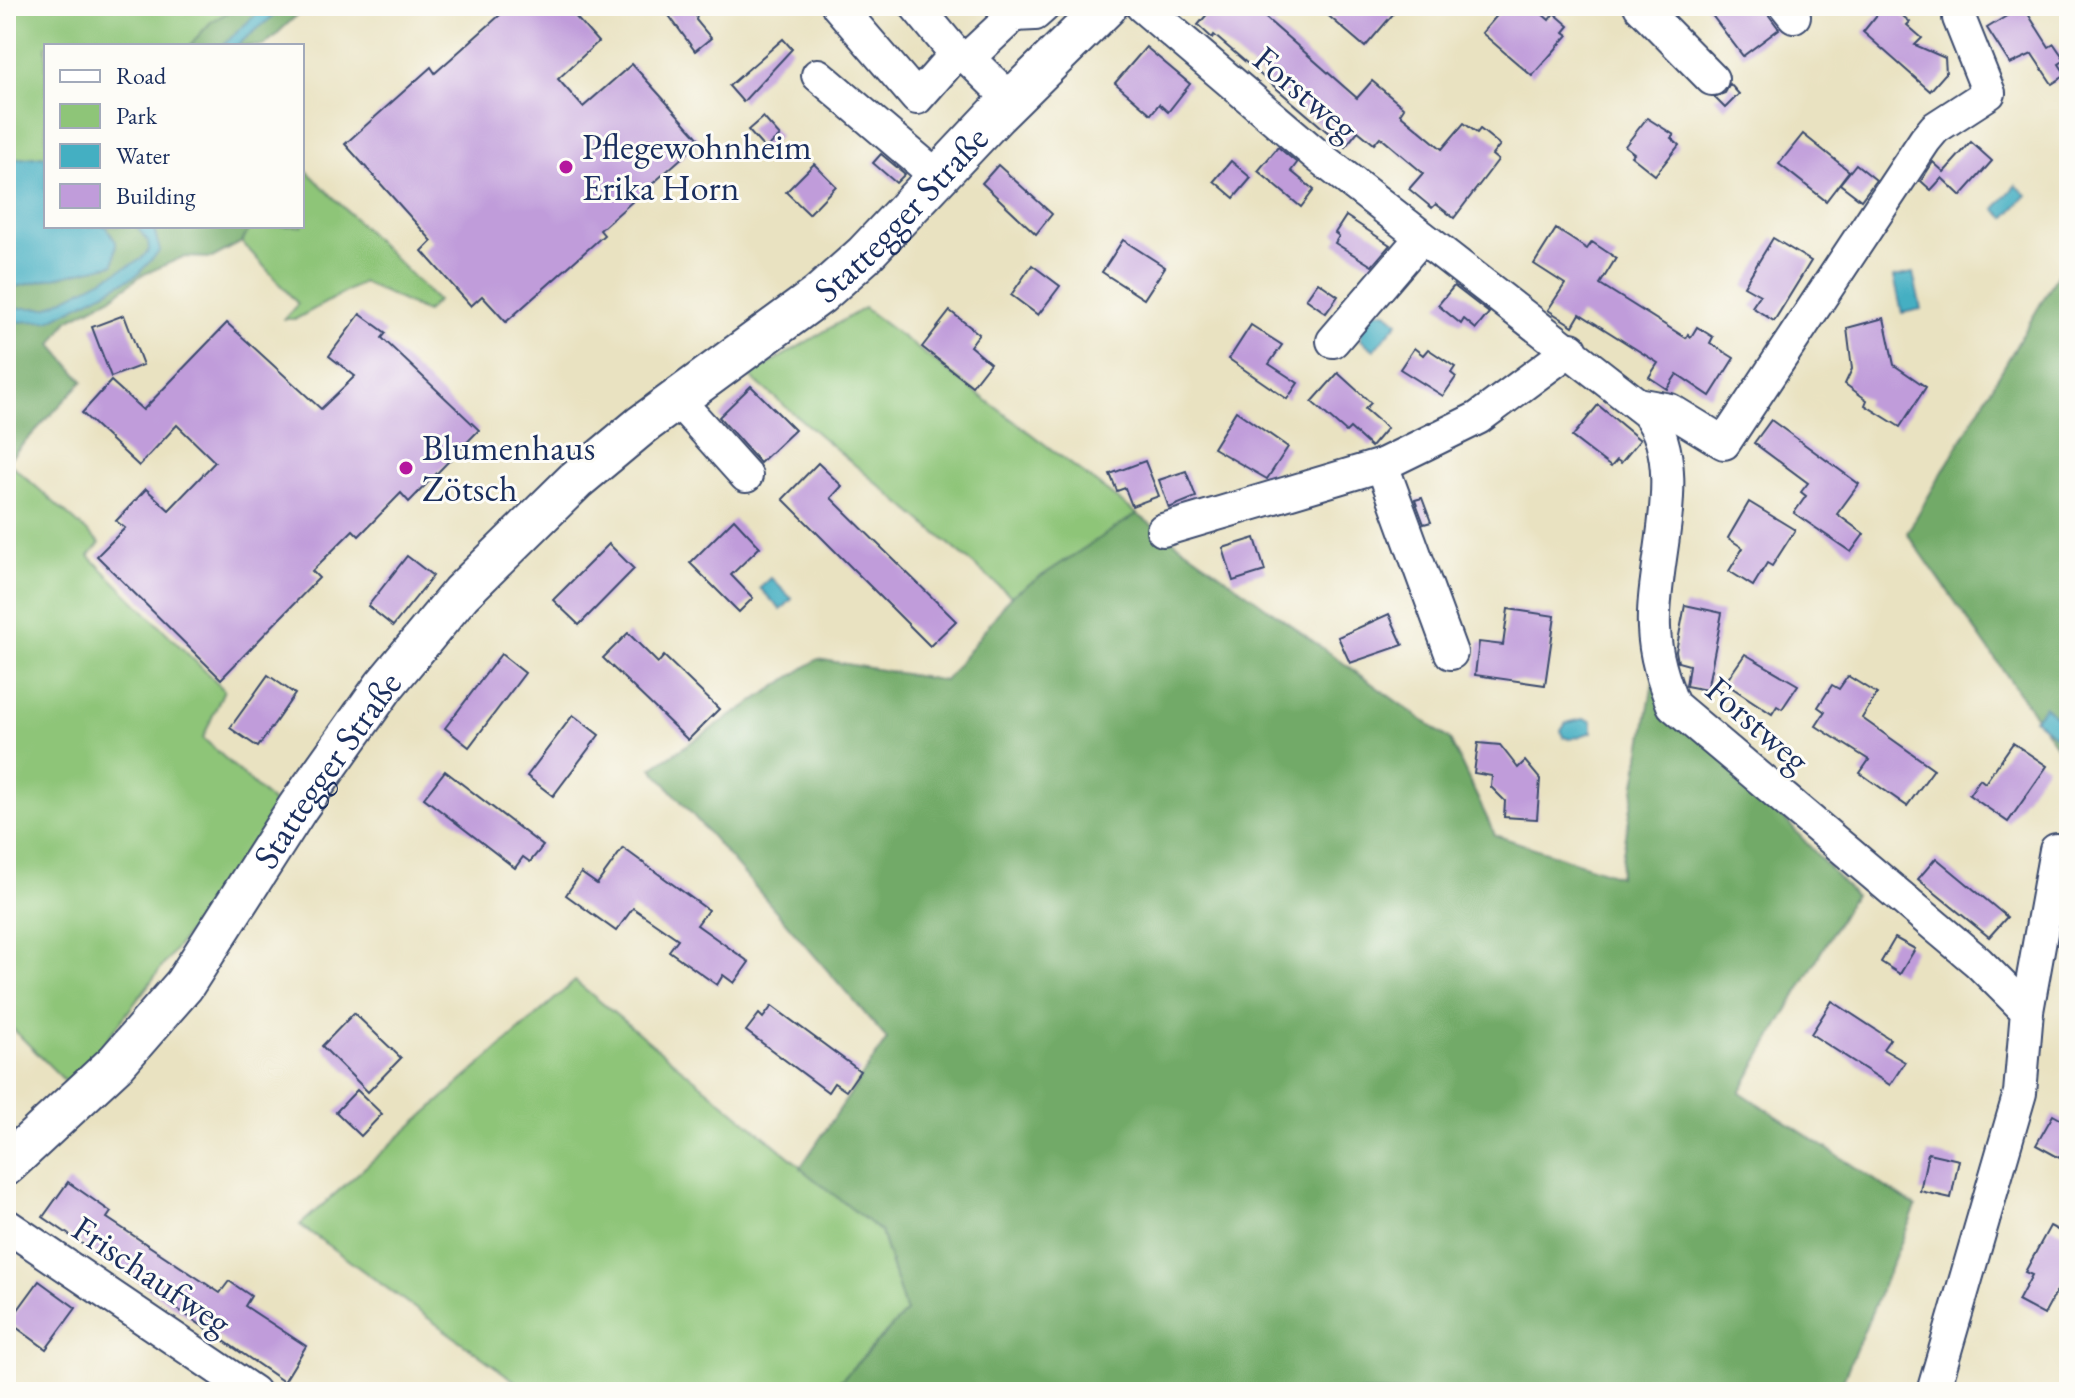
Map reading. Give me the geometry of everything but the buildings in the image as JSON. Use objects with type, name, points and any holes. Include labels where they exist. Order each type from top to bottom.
[{"type":"main road","name":"Stattegger Straße","points":[[6,1165],[116,1063],[184,985],[315,783],[384,686],[461,593],[576,480],[675,397],[819,295],[892,229],[1011,100],[1107,6]]},
{"type":"street","points":[[838,6],[917,98],[962,56],[1014,15],[1035,14],[1044,6]]},
{"type":"street","points":[[916,6],[962,56],[1011,100]]},
{"type":"street","name":"Forstweg","points":[[1142,6],[1421,238],[1571,349],[1654,421],[1667,459],[1654,626],[1660,669],[1673,705],[1978,962],[2027,1011]]},
{"type":"street","points":[[1640,6],[1712,79]]},
{"type":"street","name":"Forstweg","points":[[1637,404],[1670,410],[1724,443],[1925,140],[1935,128],[1989,93],[1959,18]]},
{"type":"street","points":[[818,75],[939,178]]},
{"type":"street","points":[[1333,341],[1421,238]]},
{"type":"street","points":[[1163,530],[1382,465],[1478,418],[1571,349]]},
{"type":"street","points":[[675,397],[746,476]]},
{"type":"street","points":[[1382,465],[1451,653]]},
{"type":"street","points":[[1933,1392],[2020,1093],[2027,1011],[2056,850]]},
{"type":"street","name":"Frischaufweg","points":[[6,1225],[253,1392]]},
{"type":"green space","points":[[6,6],[239,6],[211,22],[191,44],[44,44],[44,156],[6,160]]},
{"type":"green space","points":[[239,6],[314,6],[297,15],[266,44],[191,44],[211,22]]},
{"type":"green space","points":[[304,168],[437,301],[426,312],[363,282],[296,319],[284,319],[298,304],[242,242],[250,228],[304,228]]},
{"type":"green space","points":[[106,228],[250,228],[242,242],[212,258],[183,257],[142,275],[112,297],[68,320],[52,345],[83,381],[6,462],[6,289],[114,264],[116,242]]},
{"type":"green space","points":[[2069,255],[2069,764],[1907,533]]},
{"type":"green space","points":[[864,308],[1137,514],[1011,596],[749,376]]},
{"type":"green space","points":[[7,461],[100,543],[89,556],[224,690],[203,738],[281,810],[71,1087],[6,1022]]},
{"type":"green space","points":[[1137,514],[1450,740],[1495,835],[1619,876],[1654,676],[1854,895],[1740,1092],[1916,1207],[1838,1392],[825,1392],[842,1379],[906,1312],[881,1232],[800,1168],[887,1039],[652,768],[818,659],[945,681],[1011,596]]},
{"type":"green space","points":[[575,981],[881,1232],[906,1312],[842,1379],[825,1392],[530,1392],[300,1225]]},
{"type":"water","points":[[265,6],[286,6],[238,44],[224,44]]},
{"type":"water","points":[[44,156],[44,228],[106,228],[116,242],[114,264],[6,289],[6,160]]},
{"type":"water","points":[[2016,185],[2027,195],[2005,218],[1995,209]]},
{"type":"water","points":[[138,228],[154,228],[160,251],[137,275],[49,321],[6,322],[6,308],[47,308],[140,260],[149,250],[148,241]]},
{"type":"water","points":[[1913,273],[1921,309],[1902,313],[1894,277]]},
{"type":"water","points":[[1375,311],[1386,312],[1398,322],[1374,350],[1361,340],[1360,329]]},
{"type":"water","points":[[771,578],[792,599],[781,610],[760,588]]},
{"type":"water","points":[[2045,706],[2069,730],[2069,748],[2034,719]]},
{"type":"water","points":[[1583,719],[1592,721],[1592,732],[1571,739],[1563,737],[1561,731],[1566,723]]},
{"type":"place","name":"Pflegewohnheim Erika Horn","points":[[566,167]]},
{"type":"place","name":"Blumenhaus Zötsch","points":[[406,468]]}]
